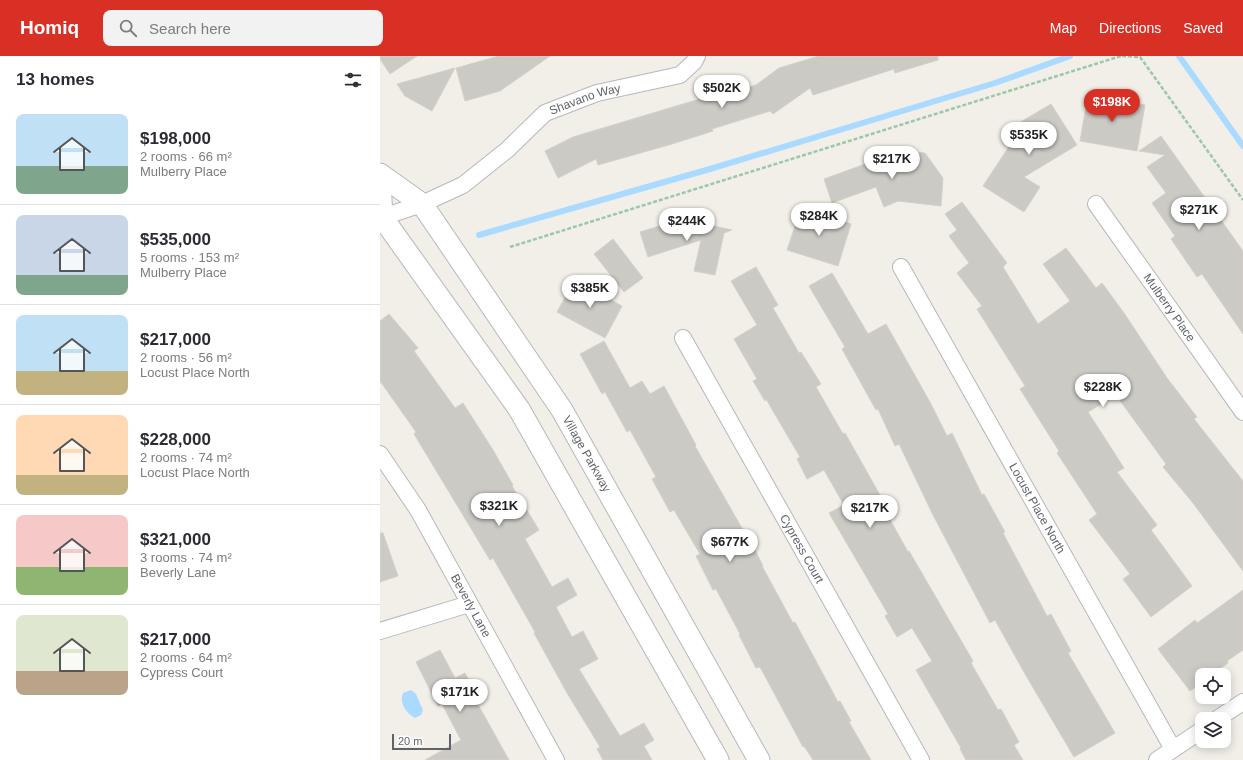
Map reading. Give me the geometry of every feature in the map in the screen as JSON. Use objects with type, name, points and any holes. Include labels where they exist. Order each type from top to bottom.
[{"type":"street","name":"Shavano Way","points":[[381,217],[422,204],[463,185],[507,150],[545,113],[597,93],[680,75],[694,62],[696,56]]},
{"type":"street","name":"Village Parkway","points":[[380,174],[422,204],[562,410],[759,760]]},
{"type":"street","points":[[380,182],[381,217],[519,409],[718,760]]},
{"type":"street","name":"Mulberry Place","points":[[1096,204],[1243,412]]},
{"type":"street","name":"Locust Place North","points":[[901,267],[1173,749]]},
{"type":"street","name":"Cypress Court","points":[[683,338],[921,760]]},
{"type":"street","name":"Beverly Lane","points":[[380,454],[418,510],[556,760]]},
{"type":"street","points":[[380,631],[469,604]]},
{"type":"street","points":[[1228,712],[1243,702]]},
{"type":"street","points":[[1157,760],[1195,735]]},
{"type":"path","points":[[510,247],[1122,56],[1140,57],[1243,200]]},
{"type":"water","points":[[411,690],[416,694],[423,710],[421,715],[415,718],[406,711],[402,700],[403,693]]},
{"type":"building","points":[[380,56],[417,56],[390,74],[380,59]]},
{"type":"building","points":[[499,56],[550,56],[500,91],[465,101],[456,68]]},
{"type":"building","points":[[819,56],[938,56],[938,60],[895,73],[894,69],[813,95],[810,88],[773,114],[770,111],[712,129],[713,131],[672,144],[598,165],[596,159],[558,178],[545,151],[573,137],[703,98],[704,101],[756,85],[779,68]]},
{"type":"building","points":[[455,68],[432,111],[405,96],[397,84]]},
{"type":"building","points":[[1088,95],[1145,105],[1137,151],[1080,141]]},
{"type":"building","points":[[1051,104],[1077,145],[1024,177],[1040,187],[1024,212],[983,186],[1010,145],[1002,133]]},
{"type":"building","points":[[1161,136],[1243,251],[1243,334],[1202,274],[1197,277],[1171,239],[1175,236],[1152,203],[1166,193],[1147,167],[1165,155],[1139,151]]},
{"type":"building","points":[[901,151],[925,153],[943,178],[941,206],[898,201],[884,207],[876,187],[832,203],[824,179]]},
{"type":"building","points":[[962,202],[1007,263],[1003,267],[1038,324],[1070,301],[1043,264],[1066,248],[1096,288],[1102,283],[1124,313],[1167,378],[1197,417],[1194,419],[1243,481],[1243,571],[1193,503],[1163,467],[1166,464],[1116,395],[1088,412],[1124,468],[1117,472],[1157,525],[1151,530],[1192,586],[1151,617],[1123,579],[1130,574],[1089,520],[1097,514],[1057,453],[1059,451],[1020,389],[1025,386],[977,309],[982,306],[957,273],[969,263],[949,236],[957,230],[945,214]]},
{"type":"building","points":[[801,208],[851,224],[838,266],[787,250]]},
{"type":"building","points":[[682,219],[732,230],[724,233],[715,275],[694,271],[701,240],[648,257],[640,232]]},
{"type":"building","points":[[613,239],[643,278],[624,292],[594,254]]},
{"type":"building","points":[[756,267],[778,305],[773,308],[799,353],[801,352],[821,384],[816,387],[843,434],[845,433],[885,504],[882,505],[908,552],[909,551],[973,661],[971,663],[998,710],[1001,709],[1019,742],[1014,745],[1023,760],[966,760],[960,749],[961,748],[916,670],[932,661],[912,628],[897,637],[885,616],[888,614],[829,513],[844,505],[824,470],[807,479],[797,459],[800,457],[766,399],[765,401],[753,381],[757,379],[734,339],[757,325],[731,281]]},
{"type":"building","points":[[832,273],[868,334],[886,324],[931,404],[947,436],[952,433],[982,495],[984,494],[1005,532],[1003,533],[1047,616],[1051,614],[1071,651],[1068,653],[1115,733],[1074,757],[995,620],[990,623],[933,515],[899,444],[895,446],[878,409],[876,410],[842,349],[845,347],[809,286]]},
{"type":"building","points":[[575,280],[622,306],[605,338],[557,312]]},
{"type":"building","points":[[389,314],[418,348],[414,351],[455,408],[463,403],[493,450],[513,485],[512,486],[539,530],[525,539],[552,587],[568,578],[577,595],[556,607],[572,637],[583,631],[598,659],[579,669],[620,736],[644,723],[654,740],[644,746],[652,760],[603,760],[597,749],[600,747],[567,693],[534,633],[535,632],[493,558],[490,560],[414,434],[416,432],[380,381],[380,321]]},
{"type":"building","points":[[604,341],[630,388],[642,381],[650,394],[664,386],[696,445],[695,446],[752,544],[762,566],[793,623],[795,622],[838,702],[840,701],[851,721],[849,722],[871,760],[813,760],[804,746],[803,747],[760,667],[756,668],[716,589],[713,590],[696,556],[700,554],[674,510],[670,512],[652,479],[656,477],[630,430],[627,432],[605,392],[602,394],[580,354]]},
{"type":"building","points":[[380,533],[383,533],[398,576],[380,582]]},
{"type":"building","points":[[1243,590],[1243,650],[1227,661],[1228,663],[1221,668],[1195,668],[1195,687],[1190,691],[1158,649],[1195,620],[1197,623]]},
{"type":"building","points":[[440,650],[455,678],[465,673],[473,688],[470,690],[509,760],[425,760],[461,740],[442,704],[438,706],[416,662]]},
{"type":"waterway","points":[[479,235],[710,169],[995,83],[1070,56]]},
{"type":"waterway","points":[[1179,56],[1243,146]]}]
